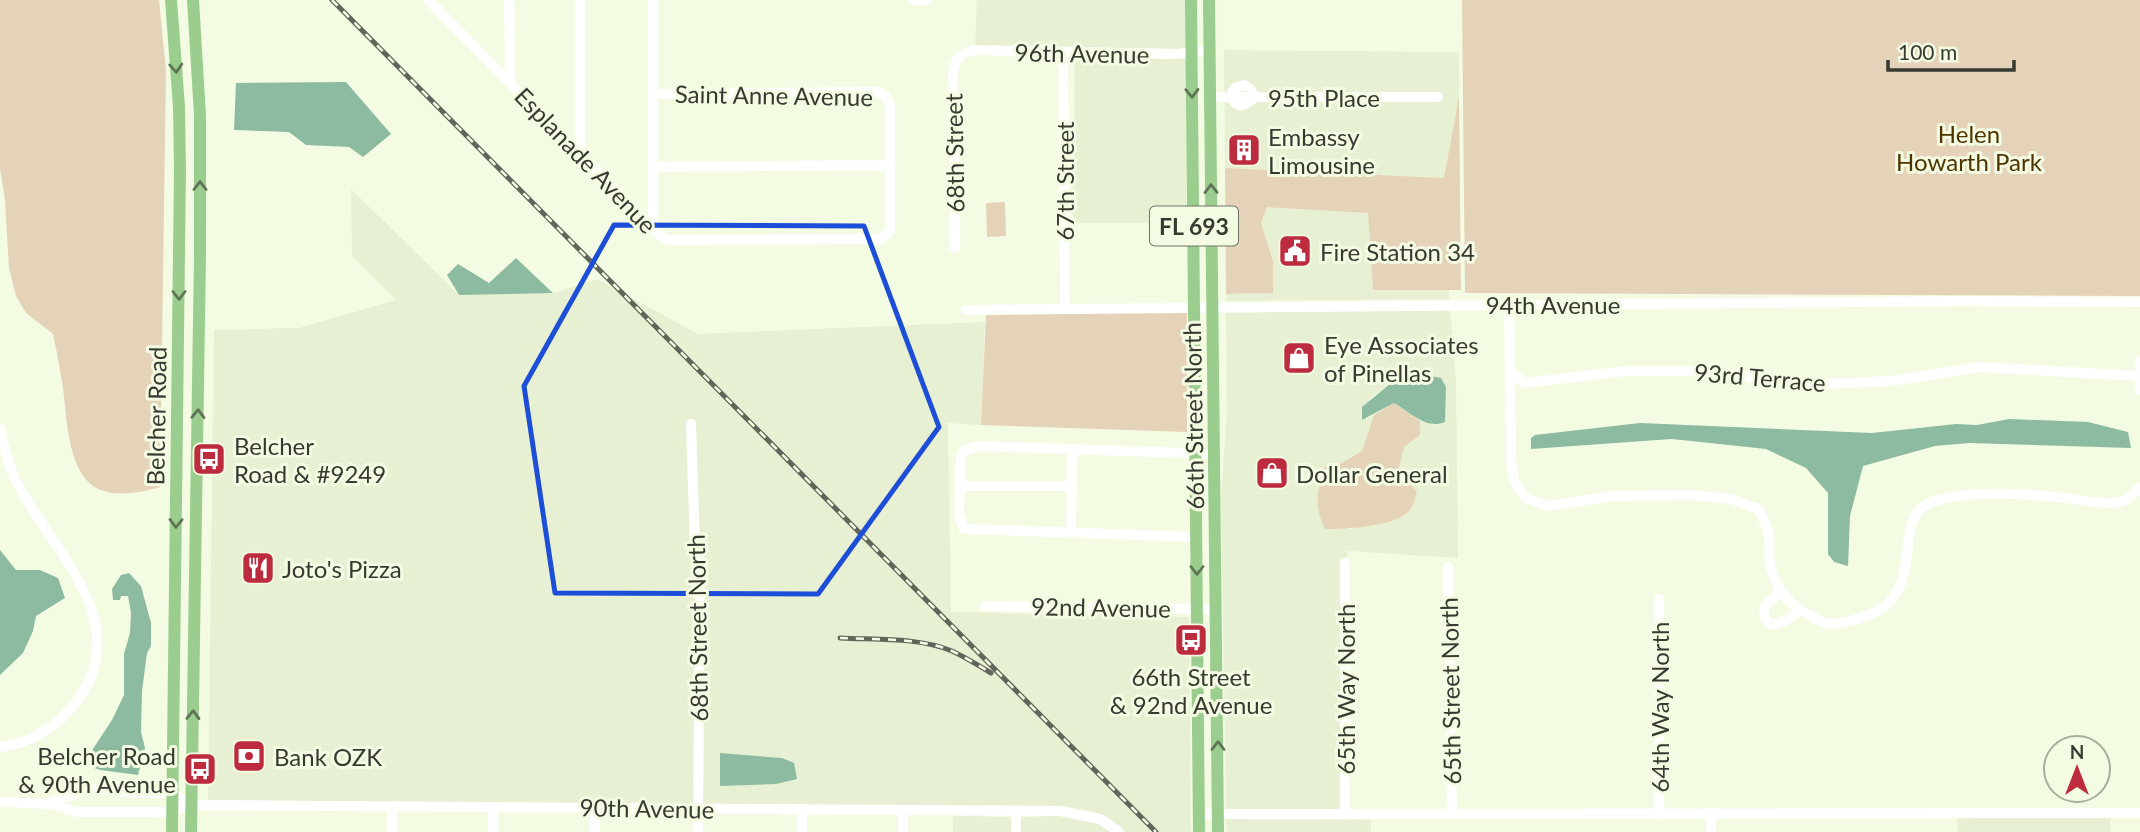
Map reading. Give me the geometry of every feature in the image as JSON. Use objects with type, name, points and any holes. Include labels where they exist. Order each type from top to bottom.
[{"type":"main road","name":"Belcher Road","points":[[171,0],[179,107],[180,170],[172,832]]},
{"type":"main road","name":"Belcher Road","points":[[191,832],[200,256],[200,115],[193,0]]},
{"type":"main road","name":"66th Street North","points":[[1191,0],[1199,832]]},
{"type":"main road","name":"66th Street North","points":[[1209,0],[1218,832]]},
{"type":"street","name":"Esplanade Avenue","points":[[428,0],[436,4],[662,237],[669,240],[881,239],[890,231],[892,221],[891,165]]},
{"type":"street","points":[[509,0],[510,82]]},
{"type":"street","points":[[580,0],[580,155]]},
{"type":"street","points":[[653,0],[653,228]]},
{"type":"street","points":[[914,0],[927,0]]},
{"type":"street","name":"96th Avenue","points":[[958,58],[973,50],[1177,54],[1209,50]]},
{"type":"street","name":"67th Street","points":[[1063,53],[1065,310]]},
{"type":"street","name":"68th Street","points":[[955,248],[953,73],[958,58]]},
{"type":"street","name":"Saint Anne Avenue","points":[[653,94],[879,92],[886,97],[890,105],[891,165]]},
{"type":"street","name":"95th Place","points":[[1210,97],[1438,97]]},
{"type":"street","points":[[654,167],[891,165]]},
{"type":"street","name":"94th Avenue","points":[[966,310],[1962,300],[2140,302]]},
{"type":"street","points":[[1509,304],[1511,460],[1514,481],[1526,498],[1548,506],[1612,496],[1692,495],[1731,499],[1758,509],[1769,531],[1769,557],[1774,580],[1784,598],[1800,610],[1826,623],[1845,623],[1873,614],[1893,600],[1908,565],[1909,531],[1915,514],[1926,503],[1970,495],[2028,494],[2113,503],[2128,499],[2140,488]]},
{"type":"street","points":[[2140,361],[2140,390]]},
{"type":"street","name":"93rd Terrace","points":[[1511,372],[1524,383],[1626,371],[1704,371],[1795,384],[1850,383],[1891,381],[1981,366],[2138,376]]},
{"type":"street","name":"68th Street North","points":[[691,424],[695,548],[700,560],[698,832]]},
{"type":"street","points":[[0,429],[3,446],[17,482],[80,579],[96,630],[96,652],[91,674],[79,698],[63,717],[42,734],[0,747]]},
{"type":"street","points":[[1197,537],[964,529],[959,515],[961,456],[970,447],[1214,454]]},
{"type":"street","points":[[1071,533],[1072,449]]},
{"type":"street","points":[[960,486],[1072,486]]},
{"type":"street","name":"65th Way North","points":[[1345,563],[1345,815]]},
{"type":"street","name":"65th Street North","points":[[1448,567],[1451,814]]},
{"type":"street","points":[[1780,591],[1765,606],[1764,613],[1768,621],[1783,623],[1800,610]]},
{"type":"street","name":"64th Way North","points":[[1659,599],[1659,814]]},
{"type":"street","name":"92nd Avenue","points":[[985,606],[1217,609]]},
{"type":"street","points":[[50,804],[87,789],[172,793],[191,805]]},
{"type":"street","points":[[121,792],[121,812]]},
{"type":"street","points":[[0,802],[50,804],[78,812],[172,812]]},
{"type":"street","name":"90th Avenue","points":[[172,812],[191,805],[1061,811],[1100,819],[1119,832]]},
{"type":"street","points":[[392,806],[392,832]]},
{"type":"street","points":[[493,807],[494,832]]},
{"type":"street","points":[[595,807],[595,832]]},
{"type":"street","points":[[802,809],[802,832]]},
{"type":"street","points":[[903,811],[903,832]]},
{"type":"street","points":[[1016,812],[1016,832]]},
{"type":"street","points":[[1711,813],[1712,832]]},
{"type":"street","points":[[1200,814],[2140,813]]},
{"type":"highlighted area","points":[[614,225],[864,226],[939,427],[818,594],[555,593],[524,386]]},
{"type":"shaded area","points":[[977,0],[1186,0],[1186,48],[975,46]]},
{"type":"shaded area","points":[[1224,50],[1459,52],[1459,96],[1444,178],[1225,168]]},
{"type":"shaded area","points":[[1186,57],[1186,223],[1073,223],[1075,58]]},
{"type":"shaded area","points":[[346,82],[391,134],[363,157],[349,147],[306,145],[289,132],[234,130],[236,83]]},
{"type":"shaded area","points":[[351,189],[459,295],[553,293],[597,279],[698,334],[985,322],[981,425],[948,423],[951,612],[1189,617],[1191,832],[1126,832],[1102,815],[1061,806],[703,804],[700,547],[695,419],[687,420],[691,548],[696,561],[694,804],[208,800],[214,330],[299,328],[396,300],[352,256]]},
{"type":"shaded area","points":[[1267,206],[1368,213],[1373,289],[1449,290],[1449,299],[1226,301],[1226,294],[1273,293],[1273,261],[1261,223]]},
{"type":"shaded area","points":[[516,258],[553,293],[459,295],[447,275],[458,264],[489,283]]},
{"type":"shaded area","points":[[1450,309],[1456,380],[1458,558],[1347,551],[1347,558],[1341,559],[1341,810],[1226,809],[1221,496],[1227,412],[1226,311]],"holes":[[[1396,379],[1446,387],[1445,422],[1436,425],[1420,420],[1420,435],[1404,447],[1398,467],[1417,493],[1405,515],[1349,529],[1342,463],[1362,451],[1374,415],[1366,420],[1369,399]]]},
{"type":"shaded area","points":[[1425,375],[1441,378],[1446,387],[1445,422],[1425,422],[1394,403],[1362,420],[1362,407],[1396,379]]},
{"type":"shaded area","points":[[2009,419],[2088,422],[2128,432],[2131,448],[1969,443],[1935,446],[1863,466],[1850,516],[1848,566],[1834,562],[1828,554],[1828,493],[1806,468],[1766,449],[1672,439],[1531,449],[1531,438],[1535,435],[1640,423],[1872,433],[1956,424],[1977,425]]},
{"type":"shaded area","points":[[0,550],[16,570],[40,570],[58,578],[65,598],[36,616],[33,631],[23,653],[0,675]]},
{"type":"shaded area","points":[[129,573],[141,586],[151,623],[151,646],[147,653],[142,691],[141,732],[145,748],[138,775],[100,770],[83,764],[112,720],[124,695],[124,654],[130,633],[131,613],[128,596],[113,600],[112,589],[121,575]]},
{"type":"shaded area","points":[[720,753],[782,758],[794,763],[797,779],[776,784],[720,786]]},
{"type":"shaded area","points":[[953,816],[1012,817],[1012,832],[953,832]]},
{"type":"shaded area","points":[[1061,816],[1099,824],[1112,832],[1021,832],[1021,817]]},
{"type":"shaded area","points":[[1957,818],[2110,818],[2111,832],[1958,832]]},
{"type":"shaded area","points":[[1226,819],[1371,820],[1371,832],[1227,832]]},
{"type":"green space","points":[[0,0],[159,0],[166,70],[160,487],[131,493],[108,492],[90,483],[81,473],[71,445],[53,334],[26,313],[16,296],[9,268],[5,200],[0,168]]},
{"type":"green space","name":"Helen Howarth Park","points":[[1462,0],[2140,0],[2140,296],[1465,293]]},
{"type":"green space","points":[[1459,96],[1461,290],[1373,290],[1368,213],[1267,207],[1261,223],[1273,261],[1273,293],[1226,294],[1225,168],[1444,178]]},
{"type":"green space","points":[[1005,202],[1006,236],[987,237],[986,203]]},
{"type":"green space","points":[[1187,311],[1187,432],[981,425],[986,315]]},
{"type":"green space","points":[[1394,403],[1420,421],[1420,435],[1404,447],[1399,467],[1417,493],[1412,506],[1407,513],[1390,521],[1368,526],[1325,529],[1318,505],[1324,467],[1342,463],[1362,451],[1374,415]]},
{"type":"railway","points":[[332,0],[1156,832]]},
{"type":"railway","points":[[840,638],[925,643],[952,651],[991,673]]},
{"type":"place","name":"Embassy Limousine","points":[[1244,150]]},
{"type":"place","name":"Fire Station 34","points":[[1295,251]]},
{"type":"place","name":"Eye Associates of Pinellas","points":[[1299,358]]},
{"type":"place","name":"Belcher Road & #9249","points":[[209,459]]},
{"type":"place","name":"Dollar General","points":[[1272,473]]},
{"type":"place","name":"Joto's Pizza","points":[[258,568]]},
{"type":"place","name":"66th Street & 92nd Avenue","points":[[1191,640]]},
{"type":"place","name":"Bank OZK","points":[[249,756]]},
{"type":"place","name":"Belcher Road & 90th Avenue","points":[[200,769]]}]
